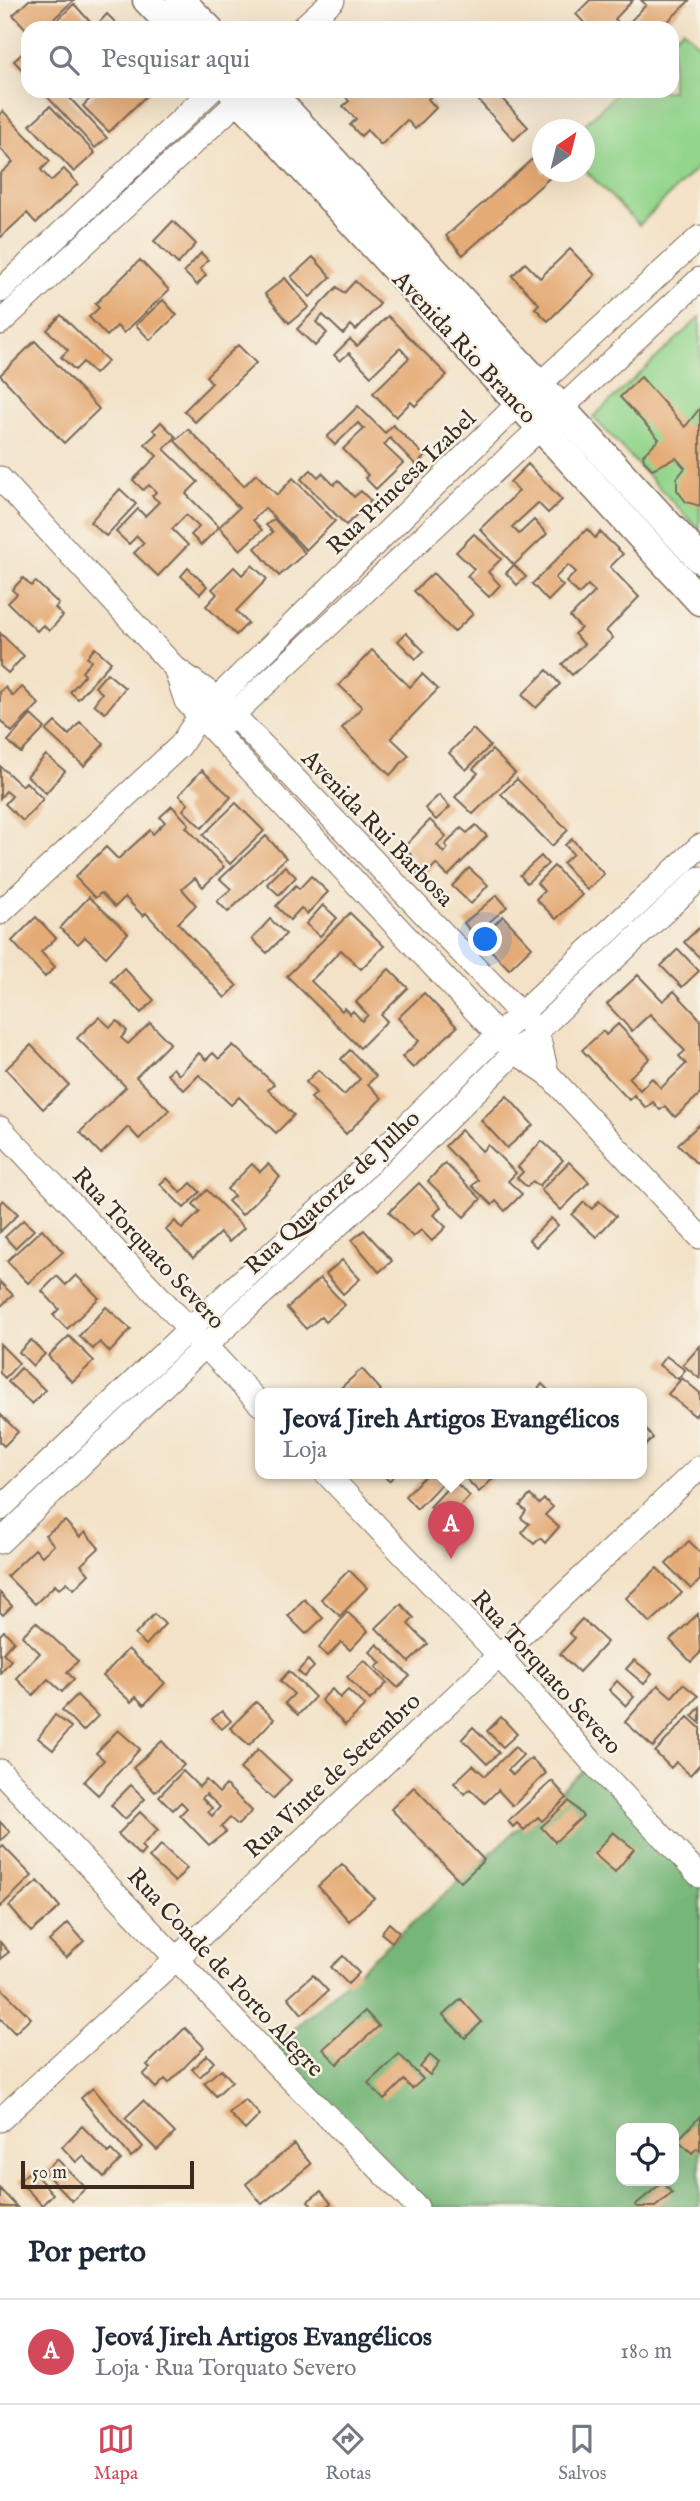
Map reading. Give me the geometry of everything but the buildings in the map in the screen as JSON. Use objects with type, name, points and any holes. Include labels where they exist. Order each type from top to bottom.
[{"type":"street","points":[[180,0],[201,21]]},
{"type":"street","points":[[310,21],[333,0]]},
{"type":"street","points":[[154,2],[169,21]]},
{"type":"street","points":[[26,299],[5,287],[204,98]]},
{"type":"street","points":[[0,323],[150,184],[237,98]]},
{"type":"street","name":"Avenida Rio Branco","points":[[245,98],[517,404],[700,601]]},
{"type":"street","name":"Avenida Rio Branco","points":[[275,98],[700,559]]},
{"type":"street","points":[[131,167],[150,184]]},
{"type":"street","name":"Rua Princesa Izabel","points":[[226,707],[517,404],[700,237]]},
{"type":"street","name":"Rua Princesa Izabel","points":[[0,913],[180,746],[542,430],[700,279]]},
{"type":"street","name":"Avenida Rui Barbosa","points":[[0,478],[175,668],[226,707],[529,1023],[547,1073]]},
{"type":"street","points":[[611,505],[632,486]]},
{"type":"street","name":"Avenida Rui Barbosa","points":[[175,668],[187,701],[498,1035],[515,1052],[547,1073],[700,1237]]},
{"type":"street","name":"Rua Quatorze de Julho","points":[[0,1542],[205,1346],[369,1197],[515,1052],[529,1023],[700,846]]},
{"type":"street","name":"Rua Quatorze de Julho","points":[[0,1509],[189,1329],[353,1179],[498,1035],[529,1023],[700,878]]},
{"type":"street","name":"Rua Torquato Severo","points":[[0,1128],[255,1399]]},
{"type":"street","points":[[353,1179],[369,1197]]},
{"type":"street","name":"Rua Vinte de Setembro","points":[[0,2120],[177,1958],[700,1467]]},
{"type":"street","name":"Rua Torquato Severo","points":[[332,1479],[498,1654],[592,1762],[700,1876]]},
{"type":"street","name":"Rua Conde de Porto Alegre","points":[[0,1771],[266,2054],[417,2207]]},
{"type":"green space","points":[[683,29],[700,46],[700,165],[639,225],[595,180],[595,119],[590,119],[612,98],[679,98],[679,33]]},
{"type":"green space","points":[[700,317],[700,531],[593,417]]},
{"type":"green space","points":[[592,1762],[700,1876],[700,2207],[417,2207],[266,2054]]},
{"type":"place","name":"Jeová Jireh Artigos Evangélicos","points":[[451,1559]]}]
